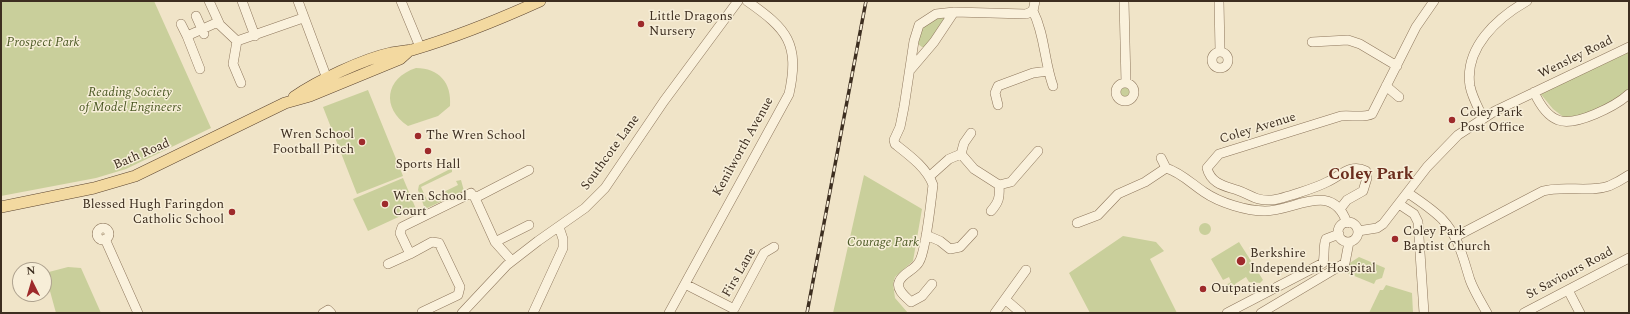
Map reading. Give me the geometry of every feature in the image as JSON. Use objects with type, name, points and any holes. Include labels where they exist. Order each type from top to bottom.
[{"type":"main road","name":"Bath Road","points":[[1,207],[94,188],[135,176],[285,103],[310,96],[328,82],[400,59],[415,48],[497,20],[540,1]]},
{"type":"street","points":[[209,1],[218,22],[237,41]]},
{"type":"street","points":[[242,1],[255,36]]},
{"type":"street","points":[[298,1],[328,82]]},
{"type":"street","points":[[401,1],[415,48]]},
{"type":"street","name":"Southcote Lane","points":[[462,313],[512,261],[585,208],[605,188],[664,100],[738,1]]},
{"type":"street","name":"Kenilworth Avenue","points":[[669,313],[789,94],[793,75],[793,58],[789,41],[772,18],[747,1]]},
{"type":"street","points":[[1035,1],[1033,11],[1044,42],[1048,71],[1054,86]]},
{"type":"street","points":[[1124,1],[1126,83]]},
{"type":"street","points":[[1219,1],[1220,51]]},
{"type":"street","name":"Coley Avenue","points":[[1340,209],[1347,200],[1363,191],[1367,178],[1366,171],[1359,168],[1345,170],[1328,182],[1272,200],[1252,199],[1238,190],[1223,187],[1209,174],[1207,168],[1219,154],[1341,116],[1368,116],[1372,114],[1416,26],[1434,1]]},
{"type":"street","points":[[1483,118],[1470,87],[1472,60],[1481,39],[1499,20],[1527,1]]},
{"type":"street","points":[[932,284],[922,296],[911,302],[899,288],[899,282],[902,277],[919,263],[923,252],[933,185],[930,176],[909,154],[895,144],[894,140],[900,127],[911,69],[914,40],[919,25],[936,14],[954,12],[1026,14],[1033,11]]},
{"type":"street","points":[[911,69],[954,12]]},
{"type":"street","points":[[196,16],[203,32]]},
{"type":"street","points":[[237,41],[304,18]]},
{"type":"street","points":[[187,36],[203,32],[218,22]]},
{"type":"street","points":[[182,24],[200,69]]},
{"type":"street","points":[[914,40],[919,48],[926,51]]},
{"type":"street","points":[[1312,42],[1348,40],[1360,44],[1397,66]]},
{"type":"street","points":[[237,41],[233,64],[241,84]]},
{"type":"street","name":"Wensley Road","points":[[1358,231],[1377,228],[1383,224],[1444,148],[1458,135],[1483,118],[1629,46]]},
{"type":"street","points":[[998,106],[995,93],[998,86],[1032,73],[1048,71]]},
{"type":"street","points":[[1386,86],[1399,97]]},
{"type":"street","name":"Wensley Road","points":[[1534,92],[1551,116],[1560,121],[1586,117],[1606,109],[1629,94]]},
{"type":"street","points":[[961,154],[964,143],[971,133]]},
{"type":"street","points":[[961,154],[974,169],[999,185],[1011,182],[1038,151]]},
{"type":"street","points":[[930,176],[949,159],[961,154]]},
{"type":"street","points":[[1161,158],[1166,168],[1206,194],[1244,209],[1266,211],[1324,200],[1334,202],[1340,209],[1347,223],[1355,226],[1358,231],[1354,239],[1349,242],[1345,262],[1261,313]]},
{"type":"street","points":[[1077,222],[1098,215],[1106,200],[1158,175],[1166,168]]},
{"type":"street","points":[[410,254],[400,233],[402,227],[529,170]]},
{"type":"street","points":[[1455,237],[1543,190],[1553,188],[1602,188],[1610,186],[1629,175]]},
{"type":"street","points":[[991,211],[998,204],[1000,196],[999,185]]},
{"type":"street","points":[[1408,193],[1427,206],[1442,220],[1455,237],[1464,257],[1470,281],[1487,313]]},
{"type":"street","points":[[473,195],[495,242],[512,261]]},
{"type":"street","points":[[1400,204],[1414,214],[1418,222],[1424,313]]},
{"type":"street","points":[[1347,223],[1341,226],[1339,234],[1341,239],[1349,242]]},
{"type":"street","points":[[495,242],[529,225]]},
{"type":"street","points":[[533,313],[563,248],[563,239],[559,227]]},
{"type":"street","points":[[926,235],[940,241],[950,249],[960,247],[973,233]]},
{"type":"street","points":[[1227,313],[1323,263],[1325,253],[1324,243],[1326,239],[1339,234]]},
{"type":"street","points":[[105,239],[138,313]]},
{"type":"street","points":[[388,264],[432,242],[439,243],[460,287],[458,295],[422,312]]},
{"type":"street","name":"Firs Lane","points":[[685,284],[734,308],[764,253],[774,247]]},
{"type":"street","name":"St Saviours Road","points":[[1524,313],[1629,258]]},
{"type":"street","points":[[994,313],[1006,300],[1014,285],[1026,270]]},
{"type":"street","points":[[1568,290],[1580,313]]},
{"type":"street","points":[[1006,300],[1021,313]]},
{"type":"street","points":[[323,313],[328,310],[331,313]]},
{"type":"green space","points":[[1,1],[154,1],[211,128],[126,169],[96,178],[1,196]]},
{"type":"green space","points":[[943,16],[945,21],[926,47],[922,47],[918,44],[920,32],[924,24],[931,19]]},
{"type":"green space","points":[[1629,49],[1629,89],[1617,101],[1581,116],[1566,119],[1553,109],[1539,92]]},
{"type":"green space","points":[[416,68],[431,71],[442,78],[449,90],[450,106],[438,116],[408,126],[399,119],[394,111],[390,102],[390,94],[398,79]]},
{"type":"green space","points":[[1125,86],[1129,88],[1131,92],[1129,96],[1125,98],[1121,96],[1119,92],[1121,88]]},
{"type":"green space","name":"Wren School Football Pitch","points":[[368,90],[403,176],[357,194],[323,107]]},
{"type":"green space","points":[[452,168],[452,172],[421,187],[427,200],[458,185],[456,181],[461,180],[464,191],[425,209],[418,190],[419,185]]},
{"type":"green space","name":"Courage Park","points":[[864,175],[922,209],[913,261],[895,277],[893,284],[895,298],[908,313],[833,313]]},
{"type":"green space","name":"Wren School Court","points":[[403,178],[416,209],[368,231],[353,199]]},
{"type":"green space","points":[[1207,223],[1210,224],[1210,234],[1203,235],[1200,234],[1199,227],[1200,224]]},
{"type":"green space","points":[[1123,236],[1156,242],[1164,251],[1150,259],[1177,313],[1090,313],[1069,273]]},
{"type":"green space","points":[[1239,242],[1263,280],[1260,283],[1249,282],[1246,277],[1235,284],[1237,288],[1230,291],[1226,285],[1231,282],[1229,277],[1223,280],[1211,259]]},
{"type":"green space","points":[[1359,257],[1385,268],[1382,278],[1376,280],[1374,284],[1347,273],[1342,268]]},
{"type":"green space","points":[[68,267],[81,268],[101,313],[56,313],[52,298],[52,271]]},
{"type":"green space","points":[[1386,285],[1412,293],[1413,313],[1369,313],[1380,290],[1383,290]]},
{"type":"railway","points":[[807,313],[866,1]]},
{"type":"place","name":"Little Dragons Nursery","points":[[641,24]]},
{"type":"place","name":"Coley Park Post Office","points":[[1452,120]]},
{"type":"place","name":"The Wren School","points":[[418,136]]},
{"type":"place","name":"Wren School Football Pitch","points":[[362,142]]},
{"type":"place","name":"Sports Hall","points":[[428,151]]},
{"type":"place","name":"Wren School Court","points":[[385,204]]},
{"type":"place","name":"Blessed Hugh Faringdon Catholic School","points":[[232,212]]},
{"type":"place","name":"Coley Park Baptist Church","points":[[1395,239]]},
{"type":"place","name":"Berkshire Independent Hospital","points":[[1241,261]]},
{"type":"place","name":"Outpatients","points":[[1203,289]]},
{"type":"district","name":"Coley Park","points":[[1371,176]]},
{"type":"park label","name":"Prospect Park","points":[[43,43]]},
{"type":"park label","name":"Reading Society of Model Engineers","points":[[130,100]]}]
